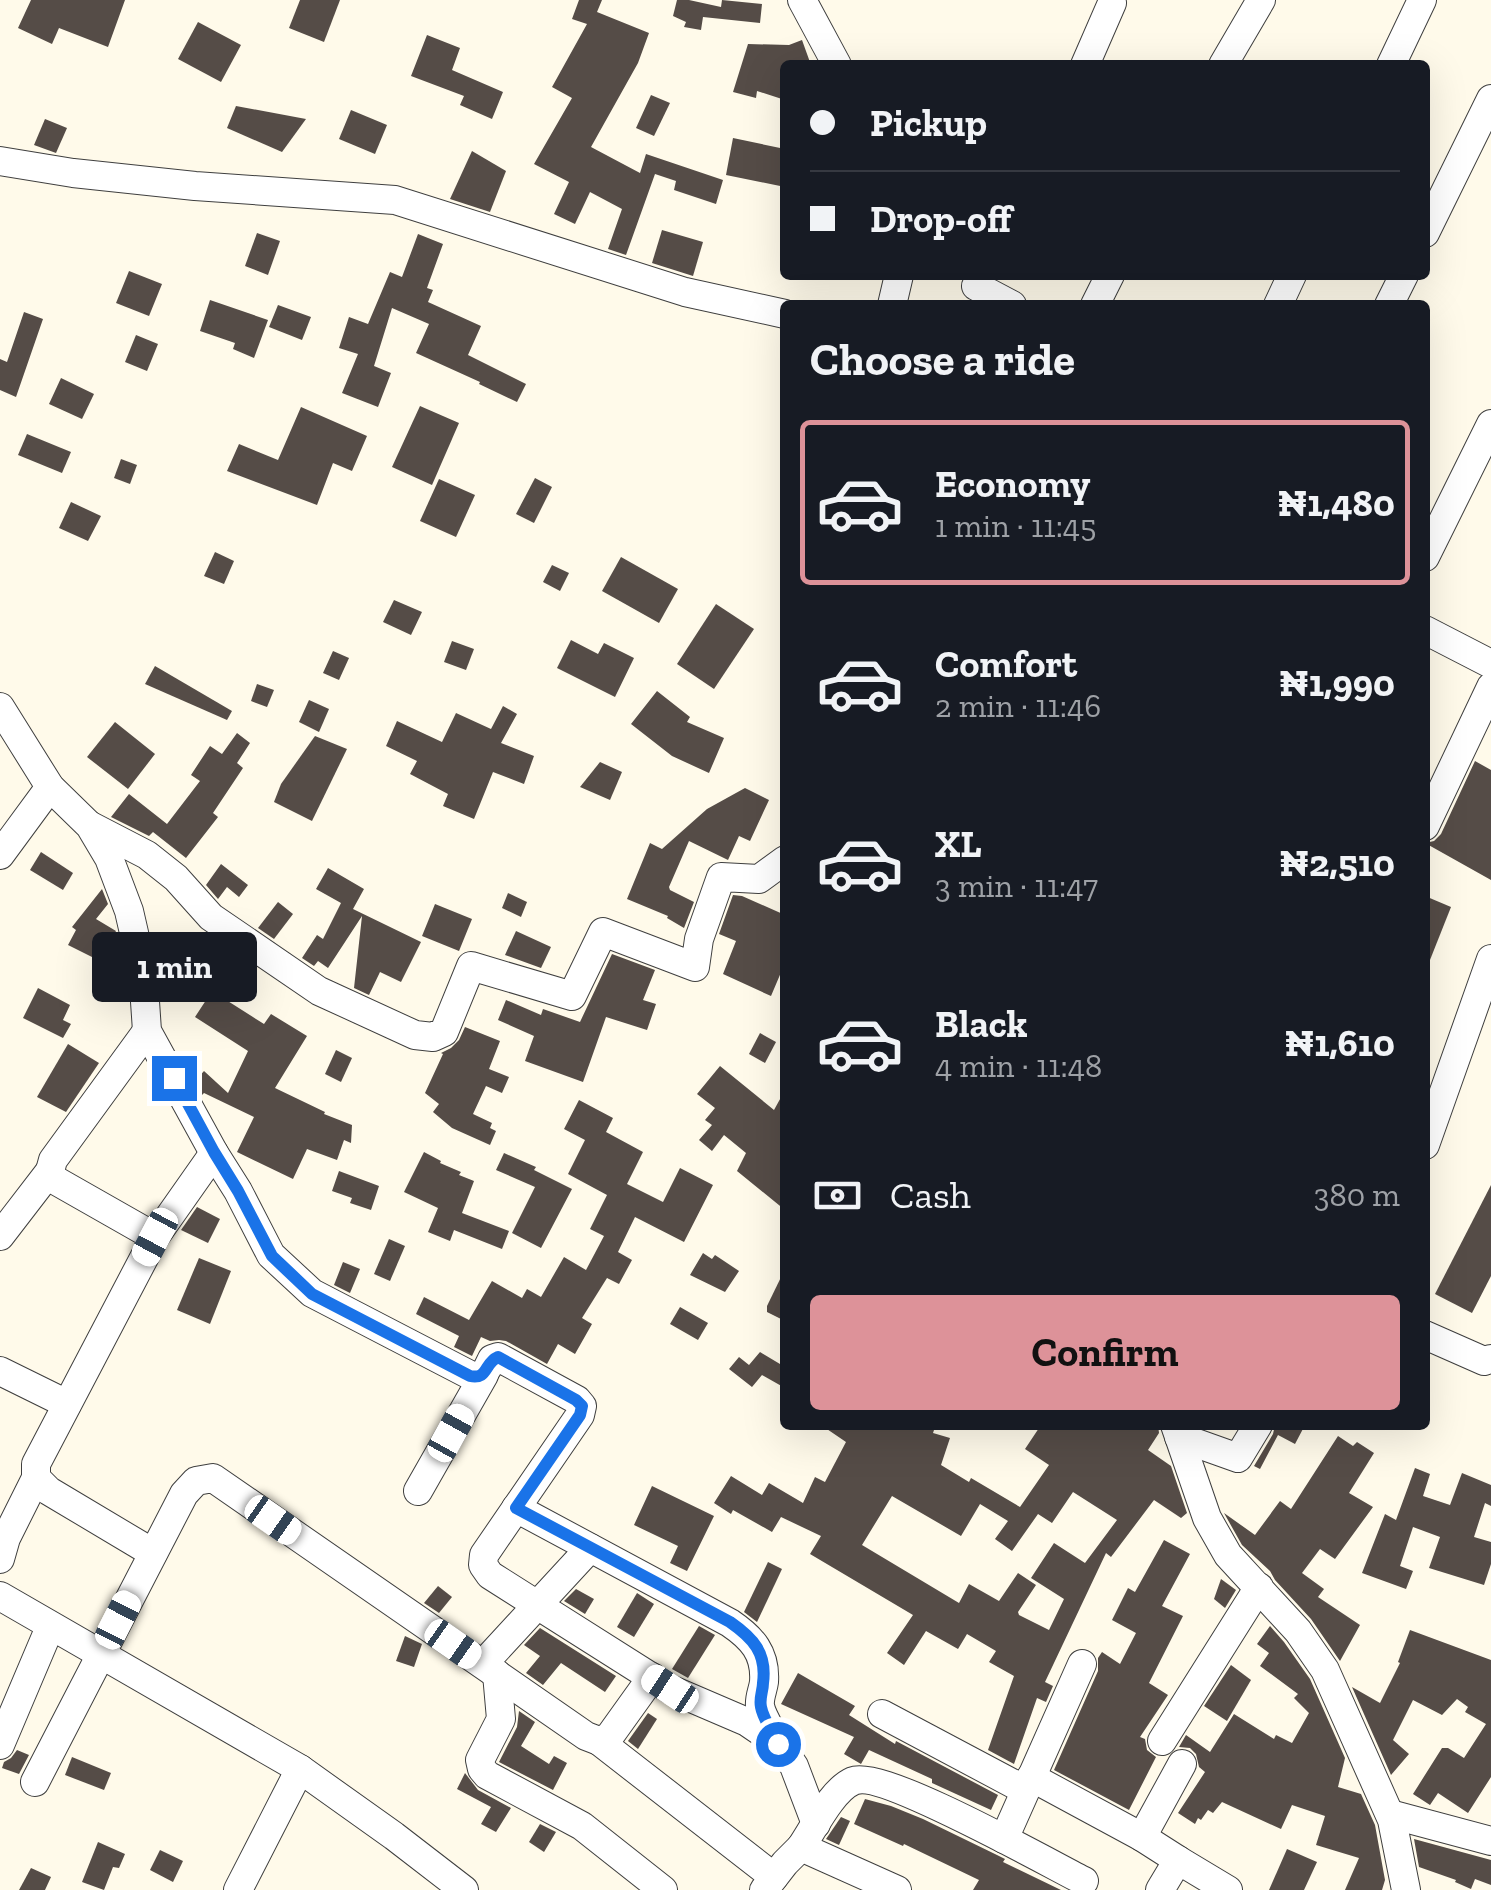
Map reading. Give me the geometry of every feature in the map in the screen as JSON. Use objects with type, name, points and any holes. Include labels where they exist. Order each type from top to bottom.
[{"type":"street","points":[[802,0],[834,60]]},
{"type":"street","points":[[1226,60],[1260,0]]},
{"type":"street","points":[[1393,60],[1422,0]]},
{"type":"street","points":[[1087,60],[1112,3]]},
{"type":"street","points":[[1430,223],[1491,99]]},
{"type":"street","points":[[0,161],[195,186],[395,200],[685,292],[780,313]]},
{"type":"street","points":[[979,280],[976,286],[1003,300]]},
{"type":"street","points":[[1430,547],[1491,424]]},
{"type":"street","points":[[1430,633],[1491,664]]},
{"type":"street","points":[[1430,815],[1491,687]]},
{"type":"street","points":[[4,724],[50,787],[90,826],[108,858],[128,911],[143,972],[147,1032],[272,1256],[312,1294],[470,1376],[484,1375]]},
{"type":"street","points":[[0,855],[50,787]]},
{"type":"street","points":[[90,826],[148,855],[176,878],[211,917],[319,991],[415,1035],[433,1036],[444,1032],[471,966],[572,996],[603,932],[694,967],[721,877],[760,878],[780,864]]},
{"type":"street","points":[[1430,1131],[1491,959]]},
{"type":"street","points":[[0,1236],[147,1032]]},
{"type":"street","points":[[0,1558],[36,1478],[36,1464],[155,1237],[214,1152]]},
{"type":"street","points":[[50,1171],[54,1179],[155,1237]]},
{"type":"street","points":[[1430,1337],[1484,1361],[1491,1359]]},
{"type":"street","points":[[418,1491],[492,1360],[498,1357],[576,1400],[582,1406],[580,1415],[484,1555],[483,1566],[490,1575],[670,1689],[747,1722],[778,1744]]},
{"type":"street","points":[[0,1371],[68,1404]]},
{"type":"street","points":[[1178,1431],[1238,1458],[1255,1430]]},
{"type":"street","points":[[1178,1431],[1207,1518],[1228,1555],[1298,1631],[1326,1670],[1390,1814],[1406,1890]]},
{"type":"street","points":[[36,1478],[49,1491],[153,1553]]},
{"type":"street","points":[[35,1782],[184,1494],[196,1482],[213,1478],[586,1736],[599,1740],[769,1883],[809,1836],[829,1802],[853,1782],[864,1780],[893,1788],[1004,1839],[1084,1882]]},
{"type":"street","points":[[516,1508],[730,1622],[752,1638],[762,1660],[761,1710],[794,1766],[809,1836],[896,1890]]},
{"type":"street","points":[[590,1548],[538,1605],[490,1669],[500,1719],[480,1760],[487,1774],[582,1826],[663,1890]]},
{"type":"street","points":[[1162,1741],[1259,1587]]},
{"type":"street","points":[[0,1596],[300,1769],[464,1890]]},
{"type":"street","points":[[0,1746],[50,1627]]},
{"type":"street","points":[[1004,1839],[1082,1664]]},
{"type":"street","points":[[599,1740],[609,1737],[652,1676]]},
{"type":"street","points":[[882,1714],[1142,1838],[1228,1890]]},
{"type":"street","points":[[1142,1838],[1182,1764]]},
{"type":"street","points":[[238,1890],[300,1769]]},
{"type":"street","points":[[1390,1814],[1491,1841]]},
{"type":"street","points":[[1160,1890],[1178,1860]]},
{"type":"building","points":[[31,0],[125,0],[108,47],[59,28],[52,44],[18,28]]},
{"type":"building","points":[[300,0],[340,0],[324,42],[289,28]]},
{"type":"building","points":[[579,0],[602,0],[597,12],[649,33],[638,63],[591,147],[640,173],[646,154],[723,180],[716,204],[674,190],[676,181],[655,174],[626,255],[608,249],[622,209],[590,192],[575,224],[554,214],[569,182],[534,164],[572,98],[552,87],[587,24],[572,19]]},
{"type":"building","points":[[677,0],[721,7],[722,0],[762,4],[760,23],[703,17],[701,30],[684,27],[686,22],[673,16]]},
{"type":"building","points":[[198,22],[241,45],[221,82],[178,59]]},
{"type":"building","points":[[427,35],[460,48],[452,70],[503,92],[492,119],[460,105],[464,96],[411,76]]},
{"type":"building","points":[[802,40],[809,60],[780,60],[780,98],[757,91],[756,98],[733,92],[748,44],[789,45]]},
{"type":"building","points":[[651,95],[670,103],[654,136],[636,128]]},
{"type":"building","points":[[236,106],[306,119],[282,152],[227,128]]},
{"type":"building","points":[[351,110],[387,125],[375,154],[339,139]]},
{"type":"building","points":[[45,119],[67,128],[56,153],[34,145]]},
{"type":"building","points":[[733,138],[780,148],[780,186],[726,175]]},
{"type":"building","points":[[472,151],[506,171],[490,212],[450,199]]},
{"type":"building","points":[[662,230],[703,242],[693,276],[652,263]]},
{"type":"building","points":[[257,233],[280,241],[268,275],[245,266]]},
{"type":"building","points":[[418,234],[443,244],[427,288],[433,290],[428,302],[481,326],[468,355],[526,384],[517,402],[416,353],[429,324],[392,308],[374,366],[391,373],[378,407],[342,393],[358,354],[339,348],[349,317],[368,324],[390,272],[402,277]]},
{"type":"building","points":[[129,271],[162,284],[149,316],[116,303]]},
{"type":"building","points":[[210,300],[268,320],[254,358],[233,349],[235,343],[200,331]]},
{"type":"building","points":[[278,305],[311,317],[302,340],[269,327]]},
{"type":"building","points":[[24,312],[43,319],[16,397],[0,390],[0,359],[7,362]]},
{"type":"building","points":[[136,335],[158,344],[147,371],[125,362]]},
{"type":"building","points":[[61,378],[94,394],[82,419],[49,404]]},
{"type":"building","points":[[420,406],[459,423],[432,485],[392,467]]},
{"type":"building","points":[[301,407],[367,436],[352,471],[333,463],[317,505],[227,471],[239,444],[278,460]]},
{"type":"building","points":[[27,434],[71,452],[62,473],[18,455]]},
{"type":"building","points":[[121,459],[137,465],[130,484],[114,478]]},
{"type":"building","points":[[535,478],[552,487],[534,523],[516,514]]},
{"type":"building","points":[[439,479],[475,495],[456,537],[420,521]]},
{"type":"building","points":[[71,502],[101,516],[88,541],[59,528]]},
{"type":"building","points":[[215,552],[234,561],[224,584],[204,576]]},
{"type":"building","points":[[621,557],[678,589],[659,623],[602,591]]},
{"type":"building","points":[[552,565],[569,573],[560,591],[543,582]]},
{"type":"building","points":[[394,600],[422,612],[411,635],[383,622]]},
{"type":"building","points":[[716,604],[754,629],[714,689],[677,664]]},
{"type":"building","points":[[571,640],[598,654],[604,643],[634,658],[615,697],[557,668]]},
{"type":"building","points":[[452,641],[474,649],[466,670],[444,662]]},
{"type":"building","points":[[333,651],[349,658],[339,680],[323,673]]},
{"type":"building","points":[[155,666],[232,711],[227,720],[145,684]]},
{"type":"building","points":[[257,684],[274,690],[267,707],[251,701]]},
{"type":"building","points":[[657,691],[690,717],[687,722],[724,738],[709,773],[672,756],[631,724]]},
{"type":"building","points":[[309,700],[329,709],[319,732],[299,722]]},
{"type":"building","points":[[503,706],[517,714],[501,743],[534,756],[524,784],[493,772],[474,819],[443,806],[448,794],[410,774],[417,761],[386,746],[397,721],[442,742],[456,713],[491,729]]},
{"type":"building","points":[[115,722],[155,754],[128,789],[87,757]]},
{"type":"building","points":[[237,733],[250,743],[237,763],[243,768],[213,813],[218,817],[186,858],[153,832],[149,836],[111,817],[129,794],[167,824],[200,781],[191,775],[210,746],[222,754]]},
{"type":"building","points":[[315,736],[347,749],[312,821],[274,802],[281,784]]},
{"type":"building","points":[[1475,761],[1491,770],[1491,880],[1430,846],[1441,834]]},
{"type":"building","points":[[600,762],[622,772],[610,800],[580,787]]},
{"type":"building","points":[[745,788],[769,800],[750,841],[739,836],[728,860],[689,841],[669,887],[694,902],[684,928],[668,916],[627,899],[650,843],[662,849],[707,809]]},
{"type":"building","points":[[41,852],[73,873],[63,890],[30,870]]},
{"type":"building","points":[[221,864],[248,885],[239,897],[227,887],[218,899],[206,885]]},
{"type":"building","points":[[328,868],[364,889],[353,909],[421,942],[401,982],[380,972],[369,995],[354,988],[362,916],[328,968],[318,961],[314,966],[302,958],[317,935],[323,939],[341,903],[316,889]]},
{"type":"building","points":[[102,889],[108,904],[96,919],[116,931],[100,961],[68,945],[76,930],[72,927]]},
{"type":"building","points":[[508,893],[527,902],[521,917],[502,908]]},
{"type":"building","points":[[733,895],[780,913],[780,975],[771,996],[723,974],[736,941],[719,934]]},
{"type":"building","points":[[1430,898],[1451,907],[1430,960]]},
{"type":"building","points":[[278,902],[293,914],[274,939],[258,928]]},
{"type":"building","points":[[435,904],[472,919],[459,951],[422,936]]},
{"type":"building","points":[[516,931],[551,947],[541,968],[505,955]]},
{"type":"building","points":[[612,954],[655,970],[643,1000],[656,1004],[647,1030],[606,1017],[583,1082],[525,1061],[534,1036],[498,1020],[506,1000],[541,1015],[543,1009],[580,1022]]},
{"type":"building","points":[[38,988],[70,1005],[63,1020],[71,1024],[63,1038],[23,1018]]},
{"type":"building","points":[[212,991],[264,1024],[271,1014],[307,1036],[275,1088],[352,1125],[351,1143],[344,1140],[337,1160],[307,1149],[293,1179],[237,1152],[254,1117],[202,1095],[195,1081],[204,1071],[228,1093],[248,1051],[195,1017]]},
{"type":"building","points":[[465,1027],[500,1041],[489,1069],[509,1077],[502,1093],[486,1086],[473,1114],[492,1123],[490,1128],[496,1131],[490,1145],[452,1128],[433,1112],[439,1104],[425,1093],[441,1053],[459,1040]]},
{"type":"building","points":[[760,1033],[776,1042],[765,1063],[749,1054]]},
{"type":"building","points":[[68,1044],[99,1063],[66,1112],[37,1097]]},
{"type":"building","points":[[336,1050],[352,1058],[341,1082],[325,1074]]},
{"type":"building","points":[[720,1066],[774,1110],[780,1099],[780,1206],[737,1171],[746,1153],[724,1135],[712,1151],[699,1140],[712,1125],[705,1120],[715,1108],[697,1094]]},
{"type":"building","points":[[579,1100],[613,1118],[606,1132],[643,1152],[627,1184],[663,1202],[680,1168],[713,1185],[684,1242],[635,1217],[618,1252],[632,1260],[619,1284],[607,1278],[582,1318],[592,1324],[575,1354],[558,1344],[547,1364],[506,1341],[481,1337],[472,1356],[454,1347],[459,1336],[416,1314],[424,1297],[469,1320],[492,1281],[522,1298],[527,1289],[541,1297],[564,1257],[586,1270],[604,1236],[590,1229],[607,1195],[568,1174],[585,1140],[564,1129]]},
{"type":"building","points":[[424,1152],[474,1181],[462,1213],[509,1231],[502,1249],[454,1230],[450,1241],[428,1232],[438,1208],[404,1192]]},
{"type":"building","points":[[504,1153],[572,1189],[541,1248],[512,1233],[535,1187],[496,1170]]},
{"type":"building","points":[[339,1171],[379,1186],[371,1210],[332,1191]]},
{"type":"building","points":[[1491,1185],[1491,1276],[1472,1313],[1435,1294]]},
{"type":"building","points":[[197,1207],[220,1219],[208,1243],[181,1230]]},
{"type":"building","points":[[389,1239],[405,1246],[390,1281],[374,1274]]},
{"type":"building","points":[[703,1253],[712,1259],[715,1255],[739,1271],[725,1292],[690,1275]]},
{"type":"building","points":[[199,1258],[231,1271],[210,1324],[177,1310]]},
{"type":"building","points":[[343,1262],[360,1269],[350,1293],[334,1285]]},
{"type":"building","points":[[780,1279],[780,1318],[767,1312]]},
{"type":"building","points":[[680,1307],[708,1323],[698,1340],[670,1324]]},
{"type":"building","points":[[760,1352],[780,1364],[780,1385],[762,1375],[752,1387],[729,1369],[739,1357],[749,1365]]},
{"type":"building","points":[[828,1430],[934,1430],[933,1433],[950,1438],[941,1465],[1020,1507],[1049,1465],[1025,1449],[1038,1430],[1159,1430],[1148,1450],[1171,1466],[1187,1513],[1181,1518],[1154,1500],[1111,1557],[1106,1553],[1045,1682],[1053,1686],[1046,1702],[1037,1698],[1014,1764],[988,1750],[1014,1676],[989,1662],[996,1651],[967,1634],[958,1649],[926,1631],[904,1665],[887,1653],[913,1615],[810,1554],[821,1536],[781,1517],[772,1532],[714,1503],[731,1476],[762,1495],[769,1483],[803,1503],[815,1477],[825,1482],[846,1442]],"holes":[[[1073,1492],[1117,1520],[1085,1563],[1054,1543],[1031,1578],[1064,1599],[1049,1630],[1019,1615],[1036,1585],[1018,1573],[999,1601],[969,1584],[959,1603],[862,1545],[892,1496],[961,1536],[980,1504],[1008,1521],[995,1539],[1012,1551],[1038,1514],[1052,1523]]]},
{"type":"building","points":[[1274,1430],[1302,1430],[1295,1444],[1278,1435],[1260,1469],[1254,1466]]},
{"type":"building","points":[[1338,1436],[1374,1453],[1349,1493],[1373,1507],[1335,1559],[1320,1549],[1302,1573],[1324,1589],[1318,1597],[1360,1625],[1340,1661],[1311,1619],[1242,1545],[1224,1513],[1255,1535],[1280,1501],[1291,1509]]},
{"type":"building","points":[[1415,1468],[1430,1474],[1423,1496],[1450,1505],[1462,1473],[1491,1485],[1491,1506],[1485,1503],[1474,1537],[1491,1542],[1491,1564],[1484,1585],[1429,1568],[1440,1537],[1413,1527],[1400,1566],[1413,1571],[1406,1589],[1362,1573],[1385,1514],[1396,1520]]},
{"type":"building","points":[[652,1486],[714,1516],[687,1571],[670,1563],[678,1546],[634,1525]]},
{"type":"building","points":[[1164,1540],[1190,1554],[1162,1606],[1183,1616],[1149,1683],[1168,1695],[1140,1737],[1156,1757],[1129,1810],[1054,1770],[1098,1671],[1098,1658],[1102,1652],[1120,1664],[1136,1633],[1112,1620],[1128,1588],[1135,1592]]},
{"type":"building","points":[[768,1562],[782,1569],[757,1622],[744,1612]]},
{"type":"building","points":[[1221,1579],[1236,1590],[1225,1608],[1214,1599]]},
{"type":"building","points":[[438,1586],[452,1597],[439,1613],[424,1603]]},
{"type":"building","points":[[576,1589],[594,1599],[585,1614],[564,1601]]},
{"type":"building","points":[[637,1593],[654,1604],[634,1637],[617,1627]]},
{"type":"building","points":[[699,1626],[715,1635],[688,1678],[672,1669]]},
{"type":"building","points":[[1270,1626],[1310,1679],[1345,1758],[1338,1787],[1361,1794],[1375,1825],[1385,1880],[1382,1890],[1345,1890],[1359,1858],[1316,1845],[1325,1816],[1292,1805],[1281,1829],[1222,1802],[1195,1824],[1178,1813],[1205,1772],[1190,1748],[1179,1747],[1186,1735],[1210,1752],[1234,1714],[1274,1739],[1276,1735],[1292,1743],[1309,1713],[1294,1698],[1298,1694],[1260,1666],[1269,1653],[1257,1644]]},
{"type":"building","points":[[540,1628],[616,1676],[605,1692],[561,1663],[543,1685],[526,1673],[540,1656],[524,1645]]},
{"type":"building","points":[[1410,1630],[1491,1660],[1491,1777],[1468,1813],[1438,1793],[1430,1805],[1413,1794],[1442,1748],[1464,1758],[1486,1724],[1465,1712],[1468,1707],[1457,1699],[1442,1715],[1413,1700],[1393,1740],[1409,1754],[1391,1775],[1352,1687],[1380,1703],[1400,1663]]},
{"type":"building","points":[[405,1636],[422,1644],[414,1667],[396,1661]]},
{"type":"building","points":[[1231,1665],[1251,1680],[1227,1721],[1204,1706]]},
{"type":"building","points":[[798,1673],[855,1706],[849,1715],[895,1744],[896,1741],[998,1795],[991,1810],[869,1750],[861,1764],[844,1754],[854,1737],[781,1704]]},
{"type":"building","points":[[519,1711],[535,1722],[521,1746],[549,1764],[554,1756],[567,1763],[553,1790],[499,1762],[517,1727]]},
{"type":"building","points":[[648,1713],[657,1719],[638,1749],[628,1741]]},
{"type":"building","points":[[17,1750],[29,1755],[19,1774],[2,1768]]},
{"type":"building","points":[[72,1757],[111,1773],[104,1790],[65,1775]]},
{"type":"building","points":[[465,1773],[478,1790],[511,1808],[496,1832],[481,1824],[491,1807],[457,1789]]},
{"type":"building","points":[[865,1799],[923,1819],[1061,1890],[973,1890],[979,1880],[854,1824]]},
{"type":"building","points":[[841,1817],[850,1821],[839,1845],[826,1839]]},
{"type":"building","points":[[540,1824],[556,1832],[544,1852],[529,1842]]},
{"type":"building","points":[[1414,1839],[1491,1860],[1491,1885],[1475,1879],[1471,1889],[1419,1867]]},
{"type":"building","points":[[98,1842],[125,1854],[119,1868],[113,1867],[104,1890],[82,1882]]},
{"type":"building","points":[[1287,1849],[1317,1862],[1304,1890],[1269,1890]]},
{"type":"building","points":[[160,1850],[183,1861],[173,1882],[150,1870]]},
{"type":"building","points":[[31,1868],[51,1877],[45,1890],[19,1890]]},
{"type":"route","points":[[174,1078],[272,1256],[312,1294],[470,1376],[484,1375],[498,1357],[582,1406],[580,1415],[516,1508],[730,1622],[752,1638],[762,1660],[761,1710],[778,1744]]}]
